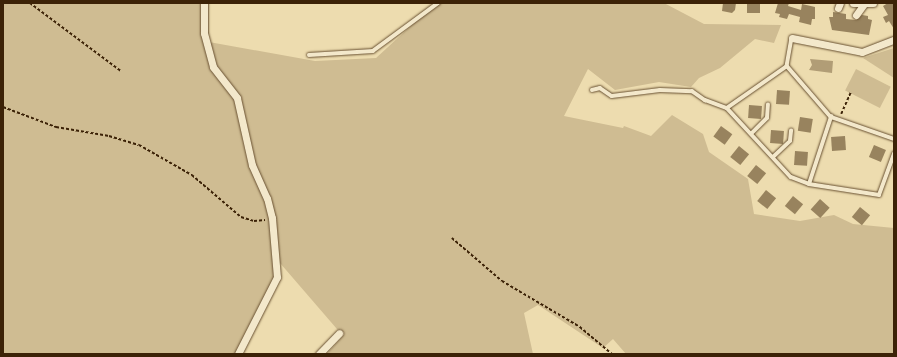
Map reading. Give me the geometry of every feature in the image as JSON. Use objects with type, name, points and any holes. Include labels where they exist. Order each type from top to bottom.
[{"type":"street","points":[[204,3],[204,33],[213,67],[237,98],[252,165],[267,198],[272,218],[277,277],[238,354]]},
{"type":"street","points":[[853,3],[871,3]]},
{"type":"street","points":[[856,15],[871,3]]},
{"type":"street","points":[[792,38],[862,52],[894,40]]},
{"type":"street","points":[[319,354],[339,333]]},
{"type":"lane","points":[[309,55],[374,51],[438,3]]},
{"type":"lane","points":[[727,108],[787,66],[792,38]]},
{"type":"lane","points":[[787,66],[831,117],[894,139]]},
{"type":"lane","points":[[592,90],[600,88],[612,96],[660,90],[692,90],[705,100],[727,108],[752,133],[790,177],[809,184],[879,195],[894,154]]},
{"type":"lane","points":[[752,133],[767,118],[768,105]]},
{"type":"lane","points":[[809,184],[831,117]]},
{"type":"lane","points":[[773,157],[790,140],[791,131]]},
{"type":"path","points":[[30,3],[121,71]]},
{"type":"path","points":[[838,120],[851,92]]},
{"type":"path","points":[[3,107],[56,127],[109,136],[138,145],[180,167],[245,219],[258,221],[272,218]]},
{"type":"path","points":[[452,238],[502,281],[580,327],[612,354]]},
{"type":"shaded area","points":[[3,3],[209,3],[209,42],[315,61],[376,58],[436,3],[664,3],[704,24],[781,25],[774,43],[755,39],[720,68],[699,78],[691,87],[659,82],[615,90],[588,69],[564,116],[623,128],[624,126],[651,136],[672,115],[703,134],[709,152],[748,179],[754,214],[800,221],[834,215],[853,224],[894,228],[894,354],[626,354],[613,339],[603,348],[538,305],[524,313],[533,354],[327,354],[343,336],[280,263],[240,354],[3,354]]},
{"type":"shaded area","points":[[894,48],[894,78],[863,58]]},
{"type":"shaded area","points":[[810,59],[833,61],[832,73],[809,70],[812,65]]},
{"type":"shaded area","points":[[856,69],[891,87],[880,108],[845,90]]},
{"type":"building","points":[[723,3],[736,3],[735,10],[732,13],[722,11]]},
{"type":"building","points":[[747,3],[760,3],[760,13],[747,13]]},
{"type":"building","points":[[778,3],[789,3],[788,6],[801,10],[802,4],[815,7],[815,19],[812,19],[811,25],[799,22],[800,17],[789,14],[787,19],[779,17],[780,14],[775,13]]},
{"type":"building","points":[[888,3],[894,3],[894,29],[889,21],[886,23],[883,17],[888,15],[883,6]]},
{"type":"building","points":[[833,12],[846,14],[846,19],[856,20],[862,15],[868,16],[868,19],[872,20],[869,35],[832,30],[829,17],[833,17]]},
{"type":"building","points":[[777,90],[790,91],[789,105],[776,104]]},
{"type":"building","points":[[749,105],[762,106],[761,119],[748,118]]},
{"type":"building","points":[[800,117],[813,119],[811,133],[798,131]]},
{"type":"building","points":[[721,126],[732,134],[725,145],[713,137]]},
{"type":"building","points":[[771,130],[784,131],[783,144],[770,143]]},
{"type":"building","points":[[845,136],[846,150],[832,151],[831,137]]},
{"type":"building","points":[[874,145],[886,150],[881,162],[869,157]]},
{"type":"building","points":[[739,146],[749,154],[740,165],[730,157]]},
{"type":"building","points":[[795,151],[808,152],[807,166],[794,165]]},
{"type":"building","points":[[756,165],[766,173],[757,184],[747,176]]},
{"type":"building","points":[[766,190],[776,198],[767,209],[757,201]]},
{"type":"building","points":[[793,196],[803,204],[795,214],[785,206]]},
{"type":"building","points":[[820,199],[830,208],[820,218],[811,209]]},
{"type":"building","points":[[860,207],[870,215],[862,225],[852,217]]}]
